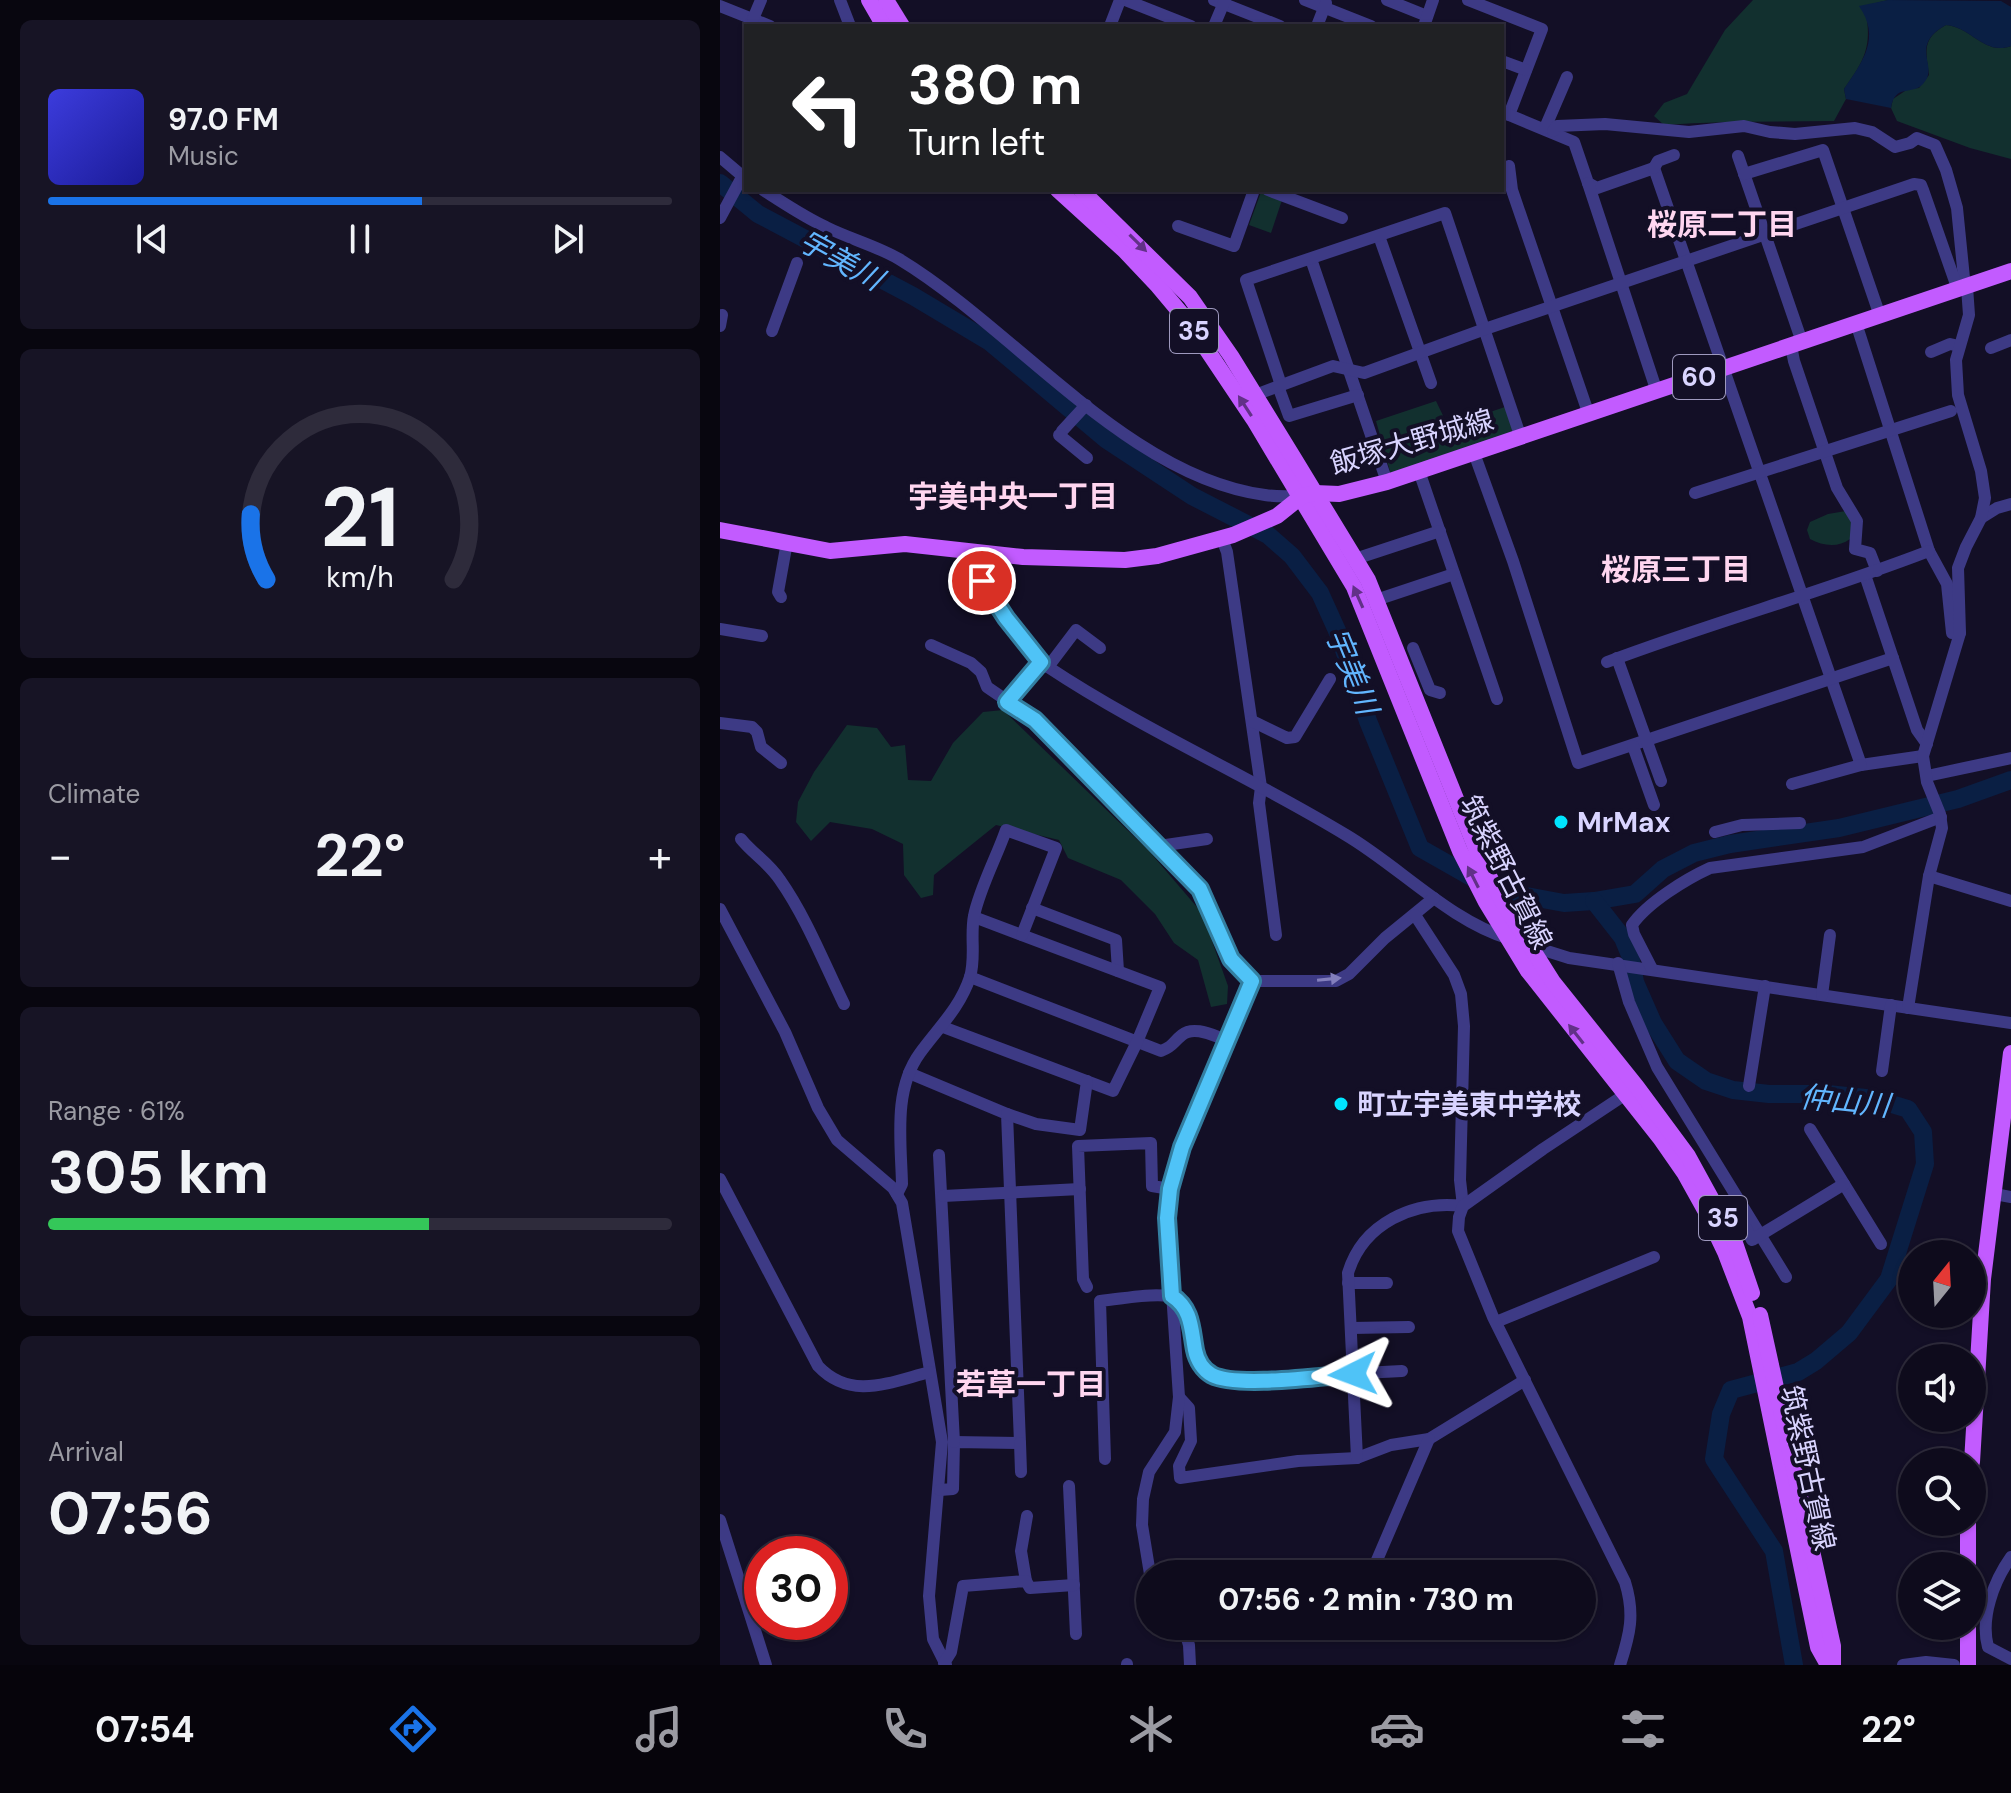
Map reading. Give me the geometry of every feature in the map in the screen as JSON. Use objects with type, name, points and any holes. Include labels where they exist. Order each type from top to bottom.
[{"type":"main road","points":[[869,0],[883,24]]},
{"type":"main road","points":[[886,0],[901,24]]},
{"type":"main road","name":"筑紫野古賀線","points":[[1060,192],[1124,250],[1189,323],[1355,559],[1409,654],[1481,861],[1526,943],[1631,1090],[1685,1174],[1725,1252],[1767,1367]]},
{"type":"main road","name":"筑紫野古賀線","points":[[1083,192],[1192,294],[1255,395],[1359,598],[1460,851],[1486,902],[1528,971],[1573,1031],[1631,1090],[1688,1156],[1727,1227],[1761,1318],[1767,1367],[1818,1647],[1830,1665]]},
{"type":"main road","name":"飯塚大野城線","points":[[720,530],[830,551],[905,544],[1038,558],[1125,560],[1157,556],[1227,537],[1277,516],[1308,494],[1339,494],[1387,482],[2011,271]]},
{"type":"main road","points":[[1973,1448],[1983,1279],[2003,1196],[2011,1053]]},
{"type":"main road","points":[[1968,1640],[1968,1665]]},
{"type":"street","points":[[753,19],[761,0]]},
{"type":"street","points":[[840,0],[849,24]]},
{"type":"street","points":[[1111,24],[1123,0],[1186,24]]},
{"type":"street","points":[[1305,0],[1326,4],[1367,24]]},
{"type":"street","points":[[1387,0],[1426,21],[1433,0]]},
{"type":"street","points":[[1468,0],[1542,29],[1506,113],[1574,142],[1657,392]]},
{"type":"street","points":[[1215,24],[1221,1],[1275,24]]},
{"type":"street","points":[[1318,24],[1326,4]]},
{"type":"street","points":[[720,6],[765,24]]},
{"type":"street","points":[[1504,62],[1526,70]]},
{"type":"street","points":[[1549,130],[1567,77]]},
{"type":"street","points":[[1549,130],[1557,126],[1588,124],[1689,132],[1744,126],[1795,134],[1855,128],[1872,132],[1895,147],[1917,138],[1935,145],[1957,208],[1963,288],[1969,315],[1956,360],[1958,395],[1981,471],[1985,498],[1981,518],[1958,568],[1960,633],[1925,750]]},
{"type":"street","points":[[1744,174],[1823,150],[1880,316]]},
{"type":"street","points":[[1588,183],[1597,188],[1654,168],[1658,161],[1674,155]]},
{"type":"street","points":[[1738,156],[1766,235],[1797,344],[1794,361],[1837,488],[1857,521],[1855,549],[1870,553],[1871,573],[1893,658],[1925,750],[1927,779],[1940,815],[1942,828],[1929,876],[1908,1008]]},
{"type":"street","points":[[720,157],[742,180],[722,214]]},
{"type":"street","points":[[1509,166],[1512,190],[1556,306],[1589,415]]},
{"type":"street","points":[[1654,168],[1861,765]]},
{"type":"street","points":[[1255,395],[1333,366],[1364,373],[1914,184],[1921,185],[1963,288]]},
{"type":"street","points":[[766,192],[826,227],[897,258],[977,313],[1084,407],[1158,456],[1194,474],[1241,490],[1267,495],[1308,494]]},
{"type":"street","points":[[1178,226],[1234,246],[1253,192]]},
{"type":"street","points":[[1273,192],[1342,218]]},
{"type":"street","points":[[1358,395],[1289,416],[1246,280],[1445,213],[1521,438]]},
{"type":"street","points":[[1379,236],[1431,383]]},
{"type":"street","points":[[1311,259],[1387,482]]},
{"type":"street","points":[[772,331],[797,263]]},
{"type":"street","points":[[1556,306],[1570,332]]},
{"type":"street","points":[[1856,323],[1929,551],[1947,584],[1952,633],[1960,633]]},
{"type":"street","points":[[1991,348],[2011,340]]},
{"type":"street","points":[[1931,352],[1950,344],[1959,346]]},
{"type":"street","points":[[1084,407],[1060,433],[1087,458]]},
{"type":"street","points":[[1695,493],[1951,411]]},
{"type":"street","points":[[1474,453],[1513,561],[1578,763],[1893,658]]},
{"type":"street","points":[[1419,471],[1497,699]]},
{"type":"street","points":[[1981,518],[2011,504]]},
{"type":"street","points":[[1355,559],[1440,531]]},
{"type":"street","points":[[1227,537],[1261,787],[1259,803],[1276,935]]},
{"type":"street","points":[[781,597],[778,592],[787,542]]},
{"type":"street","points":[[959,550],[1006,618],[1044,665],[1383,858],[1434,898],[1492,933],[1569,958],[2011,1023]]},
{"type":"street","points":[[1661,781],[1612,660],[1929,551]]},
{"type":"street","points":[[1376,600],[1454,574]]},
{"type":"street","points":[[720,629],[762,636]]},
{"type":"street","points":[[1007,702],[1076,630],[1100,648]]},
{"type":"street","points":[[931,645],[971,663],[981,672],[987,687],[1035,720],[1159,846],[1200,889],[1231,959],[1252,981],[1336,981],[1349,974],[1385,938],[1434,898]]},
{"type":"street","points":[[1409,654],[1430,690],[1440,693]]},
{"type":"street","points":[[1252,721],[1287,738],[1295,737],[1330,679]]},
{"type":"street","points":[[720,723],[752,727],[757,732],[761,747],[781,763]]},
{"type":"street","points":[[1633,746],[1654,805]]},
{"type":"street","points":[[1792,784],[1925,750]]},
{"type":"street","points":[[1927,779],[2011,758]]},
{"type":"street","points":[[1650,968],[1632,930],[1635,921],[1693,875],[1748,860],[1863,847],[1940,815]]},
{"type":"street","points":[[1715,832],[1742,825],[1800,823]]},
{"type":"street","points":[[897,1194],[902,1184],[902,1098],[909,1073],[919,1054],[943,1027],[970,977],[974,917],[1006,830],[1056,848],[1022,935]]},
{"type":"street","points":[[741,839],[778,876],[790,894],[844,1004]]},
{"type":"street","points":[[1159,846],[1207,839]]},
{"type":"street","points":[[1929,876],[2011,901]]},
{"type":"street","points":[[1032,908],[1116,940],[1118,971]]},
{"type":"street","points":[[720,909],[785,1032],[818,1108],[837,1140],[897,1194],[906,1217],[942,1442],[929,1596],[933,1639],[945,1664]]},
{"type":"street","points":[[1415,915],[1454,975],[1461,994],[1464,1026],[1460,1180],[1463,1206],[1458,1231],[1496,1322],[1625,1582],[1632,1603],[1620,1665]]},
{"type":"street","points":[[943,1027],[1113,1091],[1160,987],[974,917]]},
{"type":"street","points":[[1822,995],[1830,935]]},
{"type":"street","points":[[1618,963],[1629,1002],[1657,1067],[1786,1277]]},
{"type":"street","points":[[970,977],[1161,1051],[1173,1047],[1183,1034],[1195,1031],[1227,1040]]},
{"type":"street","points":[[1148,1560],[1142,1525],[1143,1499],[1149,1472],[1175,1432],[1179,1397],[1167,1218],[1170,1189],[1182,1147],[1252,981]]},
{"type":"street","points":[[1749,1086],[1765,986]]},
{"type":"street","points":[[1882,1071],[1891,1005]]},
{"type":"street","points":[[909,1073],[1036,1124],[1080,1130],[1087,1081]]},
{"type":"street","points":[[1357,1458],[1348,1283],[1351,1260],[1365,1239],[1383,1223],[1406,1211],[1445,1204],[1463,1206],[1631,1090]]},
{"type":"street","points":[[1007,1114],[1021,1472]]},
{"type":"street","points":[[1810,1129],[1881,1244]]},
{"type":"street","points":[[1087,1287],[1083,1279],[1078,1146],[1151,1143],[1152,1186],[1170,1189]]},
{"type":"street","points":[[939,1155],[954,1442],[953,1489],[940,1490]]},
{"type":"street","points":[[720,1179],[818,1366],[828,1377],[857,1388],[930,1372]]},
{"type":"street","points":[[1727,1227],[1742,1220],[1752,1240],[1844,1184]]},
{"type":"street","points":[[943,1196],[1080,1189]]},
{"type":"street","points":[[1496,1322],[1654,1257]]},
{"type":"street","points":[[1348,1283],[1387,1283]]},
{"type":"street","points":[[1105,1459],[1100,1301],[1172,1296],[1183,1303],[1190,1319],[1196,1355],[1208,1373],[1228,1380],[1402,1371]]},
{"type":"street","points":[[1351,1328],[1409,1327]]},
{"type":"street","points":[[1179,1397],[1189,1408],[1191,1441],[1179,1466],[1180,1478],[1298,1461],[1357,1458],[1391,1445],[1429,1439],[1525,1380]]},
{"type":"street","points":[[1377,1560],[1429,1439]]},
{"type":"street","points":[[954,1442],[1020,1443]]},
{"type":"street","points":[[1069,1486],[1076,1634]]},
{"type":"street","points":[[1027,1516],[1021,1551],[1030,1588],[1074,1585]]},
{"type":"street","points":[[720,1520],[766,1665]]},
{"type":"street","points":[[2011,1557],[1999,1575],[1984,1633],[1988,1647],[2011,1659]]},
{"type":"street","points":[[945,1664],[951,1652],[963,1586],[1026,1581]]},
{"type":"street","points":[[1186,1640],[1190,1665]]},
{"type":"street","points":[[1903,1665],[1926,1662],[1954,1665]]},
{"type":"green space","points":[[1753,0],[1888,0],[1865,6],[1868,31],[1866,50],[1844,89],[1846,99],[1834,121],[1664,125],[1654,116],[1664,103],[1687,94],[1725,30]]},
{"type":"green space","points":[[1946,25],[1993,47],[2011,46],[2011,159],[1970,148],[1897,121],[1891,108],[1893,99],[1908,89],[1919,88],[1929,75],[1927,46],[1932,35]]},
{"type":"green space","points":[[1261,192],[1282,200],[1271,233],[1249,225]]},
{"type":"green space","points":[[1436,401],[1448,426],[1505,407],[1514,433],[1391,475],[1376,421]]},
{"type":"green space","points":[[1846,511],[1854,523],[1850,539],[1830,545],[1810,539],[1807,530],[1810,522]]},
{"type":"green space","points":[[1003,710],[1149,851],[1202,913],[1228,986],[1227,1004],[1211,1007],[1198,960],[1174,943],[1155,914],[1121,880],[1068,858],[1059,840],[996,825],[934,875],[933,895],[921,898],[904,875],[903,844],[872,829],[830,822],[811,841],[796,822],[798,802],[814,772],[847,725],[877,728],[891,747],[905,745],[908,780],[931,781],[953,743],[983,712]]},
{"type":"water","points":[[1888,0],[2001,1],[2011,7],[2011,46],[1993,47],[1946,25],[1928,41],[1928,77],[1919,87],[1896,95],[1891,108],[1846,99],[1844,89],[1863,59],[1869,39],[1869,29],[1859,6]]},
{"type":"waterway","name":"宇美川","points":[[720,183],[758,214],[913,296],[990,342],[1107,440],[1192,496],[1268,535],[1292,556],[1320,593],[1339,635],[1368,721],[1420,848],[1494,890],[1564,903],[1635,894],[1663,869],[1694,853],[1730,844],[1839,828],[1958,799],[2011,780]]},
{"type":"waterway","name":"仲山川","points":[[1594,901],[1623,938],[1635,982],[1653,1023],[1677,1061],[1706,1081],[1733,1090],[1875,1099],[1908,1109],[1923,1132],[1925,1164],[1889,1279],[1849,1333],[1816,1361],[1798,1372],[1731,1390],[1721,1414],[1714,1459],[1774,1551],[1794,1665]]},
{"type":"place","name":"MrMax","points":[[1561,822]]},
{"type":"place","name":"町立宇美東中学校","points":[[1341,1104]]},
{"type":"district","name":"桜原二丁目","points":[[1722,224]]},
{"type":"district","name":"宇美中央一丁目","points":[[1013,496]]},
{"type":"district","name":"桜原三丁目","points":[[1676,569]]},
{"type":"district","name":"若草一丁目","points":[[1031,1384]]},
{"type":"route","points":[[982,581],[1041,662],[1007,702],[1035,720],[1200,889],[1231,959],[1252,981],[1182,1147],[1170,1189],[1167,1218],[1172,1296],[1183,1303],[1190,1319],[1196,1355],[1208,1373],[1228,1380],[1353,1374]]}]
